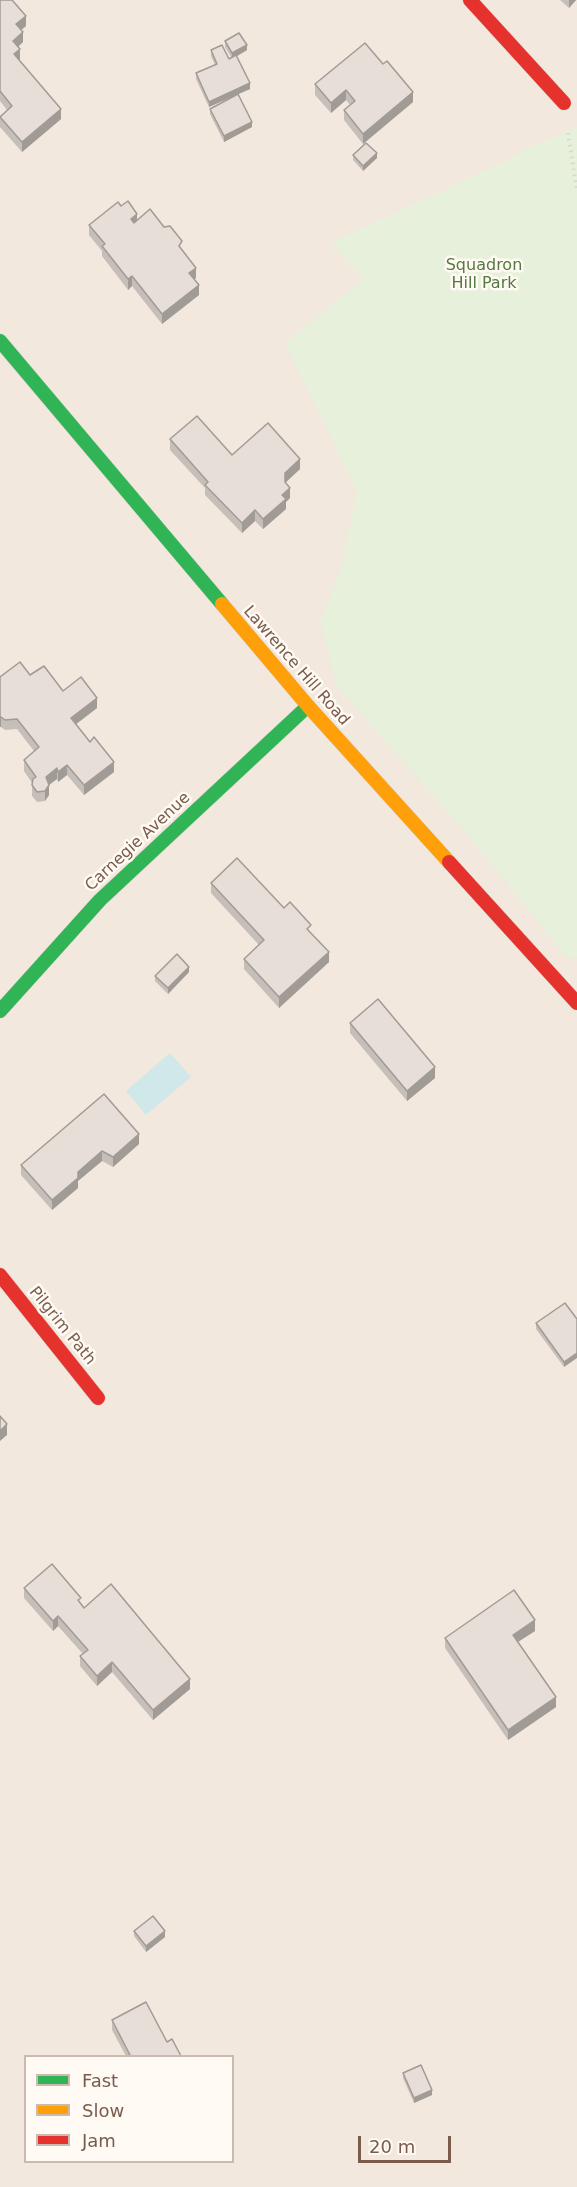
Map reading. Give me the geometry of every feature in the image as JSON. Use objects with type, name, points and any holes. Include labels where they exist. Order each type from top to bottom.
[{"type":"main road","points":[[470,0],[564,103]]},
{"type":"main road","name":"Lawrence Hill Road","points":[[0,341],[308,706],[577,1003]]},
{"type":"main road","name":"Carnegie Avenue","points":[[0,1011],[100,900],[308,706]]},
{"type":"main road","name":"Pilgrim Path","points":[[0,1275],[98,1398]]},
{"type":"path","points":[[564,103],[577,191]]},
{"type":"shaded area","points":[[0,0],[577,0],[577,2187],[0,2187]]},
{"type":"green space","name":"Squadron Hill Park","points":[[577,127],[577,957],[567,958],[466,833],[336,685],[321,621],[341,568],[357,491],[285,343],[363,279],[331,243],[514,157],[523,150]]},
{"type":"water","points":[[170,1053],[191,1077],[146,1115],[126,1091]]},
{"type":"building","points":[[0,0],[12,0],[26,16],[16,24],[23,32],[13,41],[20,49],[14,54],[61,109],[22,142],[0,117],[12,106],[0,91]]},
{"type":"building","points":[[239,33],[247,45],[232,53],[225,41]]},
{"type":"building","points":[[365,43],[383,64],[387,61],[413,92],[363,134],[344,110],[355,101],[346,90],[331,103],[315,84]]},
{"type":"building","points":[[222,45],[229,59],[236,55],[250,83],[209,102],[196,73],[217,64],[211,50]]},
{"type":"building","points":[[238,94],[252,122],[224,136],[210,109]]},
{"type":"building","points":[[366,143],[377,153],[363,166],[353,155]]},
{"type":"building","points":[[128,201],[137,214],[131,219],[134,223],[150,209],[164,227],[170,226],[182,241],[179,246],[196,268],[189,273],[199,285],[162,314],[132,276],[128,279],[102,246],[105,244],[89,225],[118,202],[121,206]]},
{"type":"building","points":[[197,416],[232,455],[268,423],[300,459],[285,473],[285,482],[290,488],[282,495],[286,499],[263,519],[255,510],[242,523],[205,485],[208,482],[170,439]]},
{"type":"building","points":[[20,662],[30,675],[44,666],[63,691],[81,677],[97,698],[71,718],[90,742],[94,737],[114,762],[84,785],[67,765],[58,772],[57,768],[46,777],[49,785],[45,791],[37,792],[32,785],[36,777],[24,760],[39,747],[17,719],[5,720],[0,717],[0,677]]},
{"type":"building","points":[[237,858],[284,908],[290,902],[311,925],[307,929],[329,952],[279,997],[244,959],[264,940],[211,883]]},
{"type":"building","points":[[177,954],[189,967],[168,988],[155,976]]},
{"type":"building","points":[[378,999],[435,1067],[407,1091],[350,1023]]},
{"type":"building","points":[[104,1094],[139,1134],[113,1157],[102,1151],[78,1172],[78,1178],[52,1200],[21,1165]]},
{"type":"building","points":[[565,1303],[577,1319],[577,1353],[564,1362],[536,1323]]},
{"type":"building","points":[[0,1416],[7,1424],[0,1431]]},
{"type":"building","points":[[52,1564],[81,1598],[78,1600],[84,1608],[111,1584],[190,1679],[153,1710],[112,1662],[97,1676],[80,1656],[88,1650],[58,1616],[53,1621],[24,1588]]},
{"type":"building","points":[[514,1590],[535,1620],[513,1635],[556,1697],[508,1730],[445,1638]]},
{"type":"building","points":[[153,1916],[165,1931],[146,1946],[134,1931]]},
{"type":"building","points":[[146,2002],[167,2042],[172,2039],[180,2055],[130,2055],[112,2020]]},
{"type":"building","points":[[421,2065],[432,2090],[414,2098],[403,2073]]},
{"type":"traffic: fast","points":[[0,341],[222,604]]},
{"type":"traffic: fast","points":[[0,1011],[100,900],[308,706]]},
{"type":"traffic: slow","points":[[222,604],[308,706],[449,862]]},
{"type":"traffic: jam","points":[[470,0],[564,103]]},
{"type":"traffic: jam","points":[[449,862],[577,1003]]},
{"type":"traffic: jam","points":[[0,1275],[98,1398]]}]
